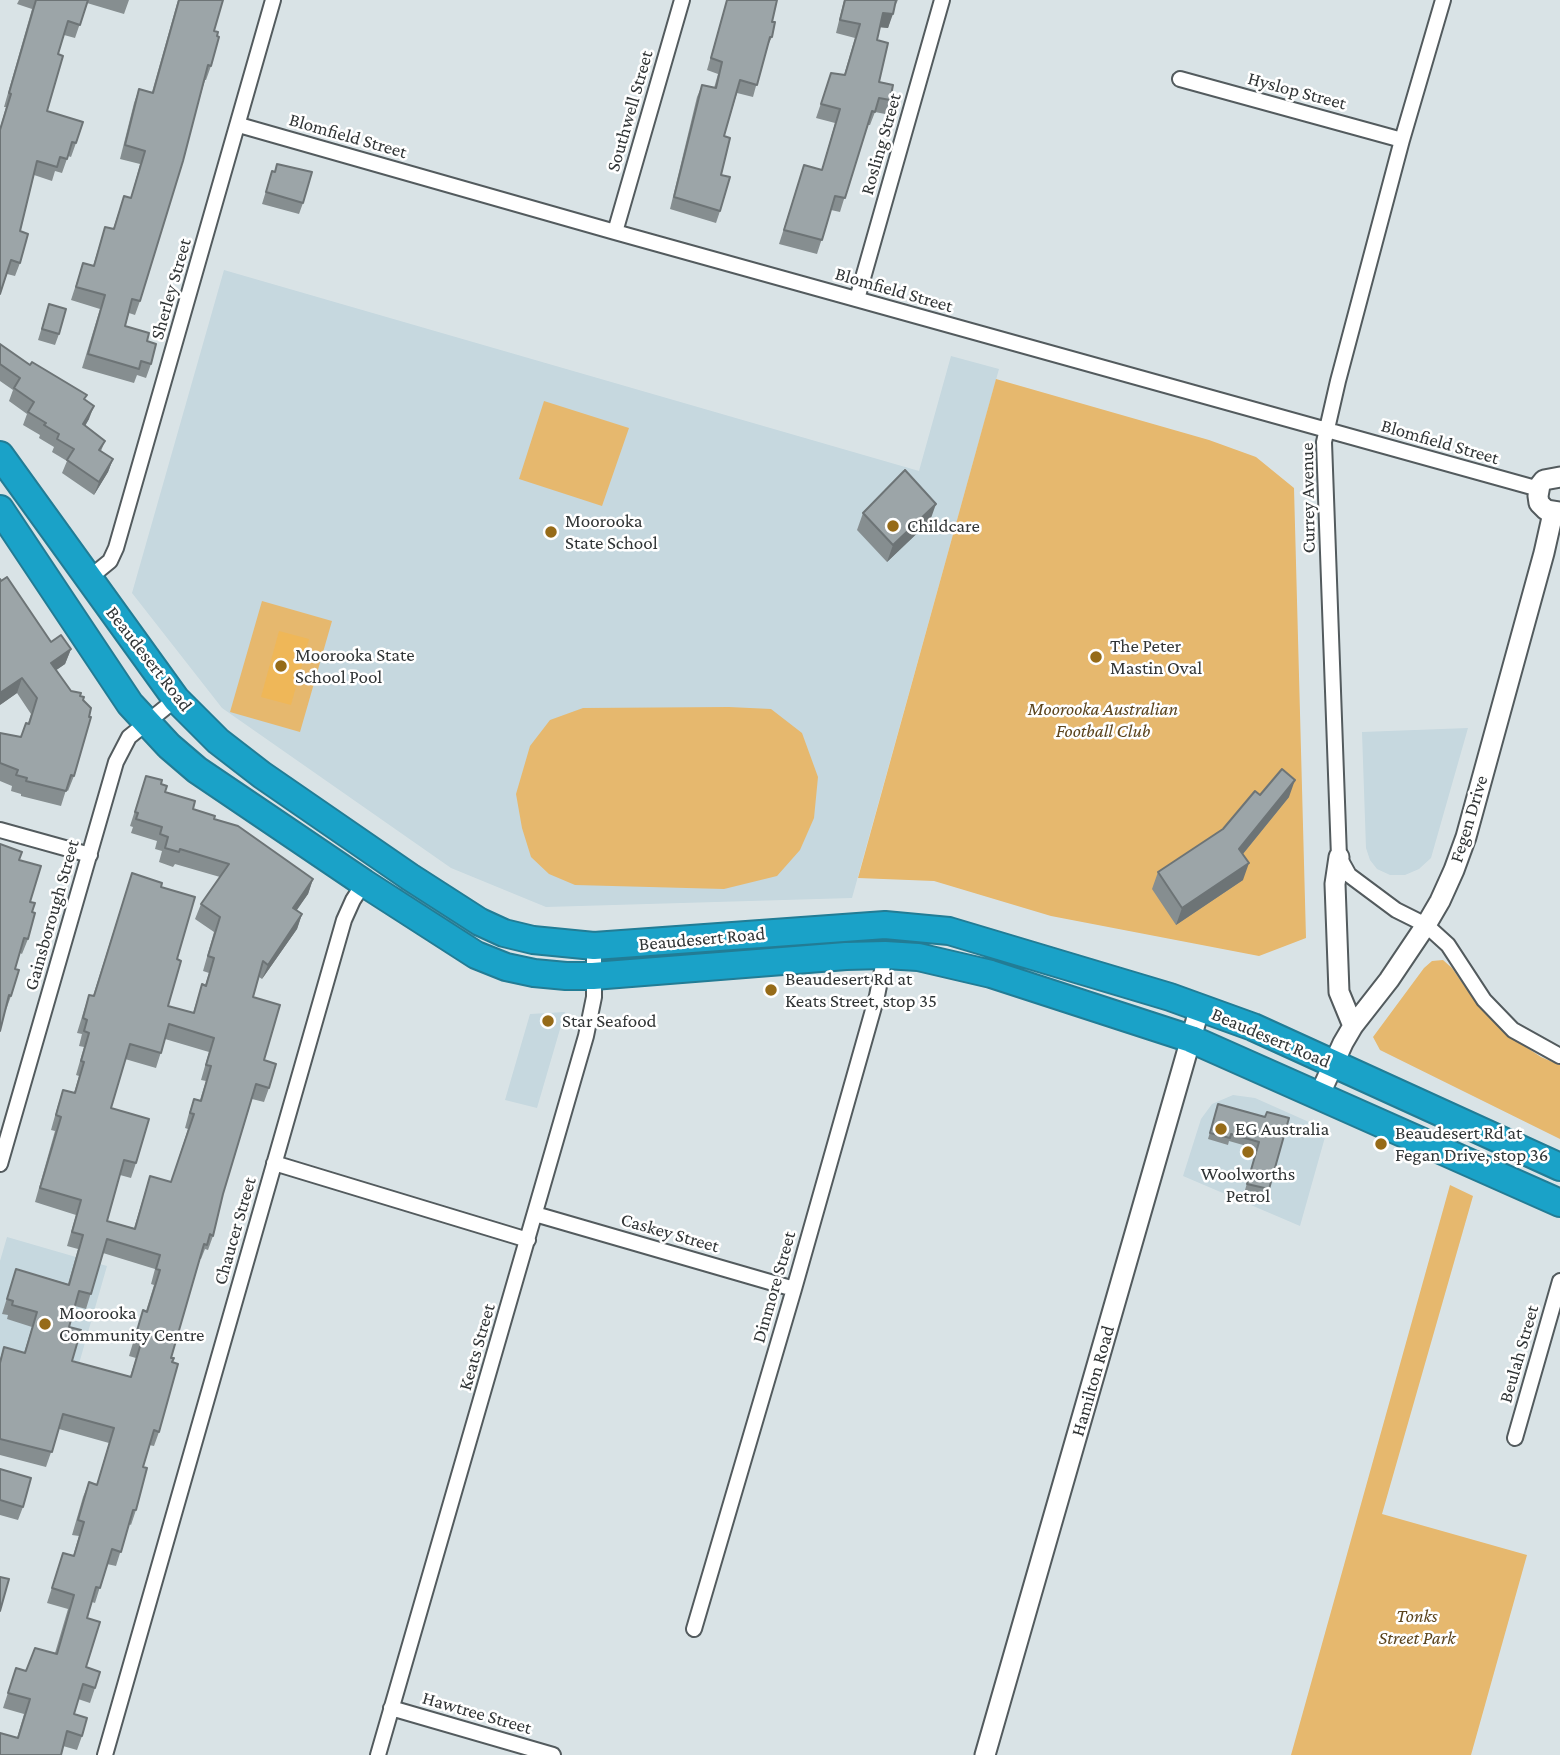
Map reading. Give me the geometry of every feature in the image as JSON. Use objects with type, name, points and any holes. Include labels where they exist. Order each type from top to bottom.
[{"type":"highway","name":"Beaudesert Road","points":[[0,454],[176,699],[218,741],[262,775],[410,877],[480,922],[504,933],[560,945],[594,946],[885,925],[949,931],[1200,1007],[1253,1027],[1560,1167]]},
{"type":"highway","name":"Beaudesert Road","points":[[0,509],[85,639],[145,722],[197,770],[476,955],[506,967],[534,973],[593,976],[885,955],[918,957],[992,974],[1191,1039],[1560,1203]]},
{"type":"street","name":"Sherley Street","points":[[88,579],[110,561],[116,548],[273,0]]},
{"type":"street","name":"Southwell Street","points":[[615,232],[682,0]]},
{"type":"street","name":"Rosling Street","points":[[858,299],[942,0]]},
{"type":"street","name":"Currey Avenue","points":[[1339,857],[1326,430],[1402,140],[1443,0]]},
{"type":"street","name":"Hyslop Street","points":[[1180,79],[1402,140]]},
{"type":"street","name":"Blomfield Street","points":[[239,125],[1539,489]]},
{"type":"street","points":[[1556,512],[1546,510],[1539,503],[1539,489],[1547,478],[1560,477]]},
{"type":"street","name":"Fegen Drive","points":[[1319,1096],[1353,1026],[1389,980],[1440,901],[1466,837],[1556,512]]},
{"type":"street","name":"Gainsborough Street","points":[[0,1164],[7,1115],[90,855],[116,762],[129,737],[176,699]]},
{"type":"street","points":[[0,830],[90,855]]},
{"type":"street","points":[[1339,857],[1349,875],[1396,910],[1426,925],[1448,945],[1484,1000],[1513,1030],[1560,1056]]},
{"type":"street","points":[[1339,857],[1335,884],[1339,992],[1353,1026]]},
{"type":"street","name":"Chaucer Street","points":[[105,1755],[344,920],[364,883]]},
{"type":"street","name":"Keats Street","points":[[378,1755],[589,1025],[594,998],[594,946]]},
{"type":"street","name":"Dinmore Street","points":[[694,1629],[794,1289],[877,996],[885,955]]},
{"type":"street","name":"Hamilton Road","points":[[985,1755],[1200,1007]]},
{"type":"street","points":[[275,1163],[528,1240]]},
{"type":"street","name":"Caskey Street","points":[[535,1214],[794,1289]]},
{"type":"street","name":"Beulah Street","points":[[1515,1438],[1560,1281]]},
{"type":"street","name":"Hawtree Street","points":[[391,1708],[553,1755]]},
{"type":"shaded area","name":"Moorooka State School","points":[[224,270],[919,471],[951,356],[999,369],[852,898],[546,907],[451,868],[222,708],[132,593]]},
{"type":"shaded area","points":[[279,631],[309,639],[291,705],[261,697]]},
{"type":"shaded area","points":[[1468,728],[1431,858],[1419,869],[1405,875],[1390,875],[1377,869],[1366,848],[1362,732]]},
{"type":"shaded area","points":[[565,1012],[537,1108],[505,1100],[530,1014]]},
{"type":"shaded area","points":[[1233,1095],[1255,1098],[1327,1130],[1300,1226],[1183,1176],[1201,1119],[1212,1104]]},
{"type":"shaded area","name":"Moorooka Community Centre","points":[[7,1237],[107,1266],[68,1402],[0,1382],[0,1261]]},
{"type":"green space","name":"Moorooka Australian Football Club","points":[[996,379],[1209,440],[1256,457],[1294,488],[1306,938],[1259,956],[1051,916],[934,881],[858,878]]},
{"type":"green space","points":[[544,401],[629,428],[602,506],[519,479]]},
{"type":"green space","name":"Moorooka State School Pool","points":[[262,601],[332,621],[300,732],[230,712]]},
{"type":"green space","points":[[583,708],[771,709],[802,733],[818,777],[814,818],[800,850],[777,876],[724,889],[575,885],[549,874],[531,857],[516,794],[530,746],[550,720]]},
{"type":"green space","points":[[1443,960],[1452,968],[1479,1007],[1508,1035],[1541,1057],[1560,1065],[1560,1139],[1380,1050],[1373,1037],[1424,968],[1432,961]]},
{"type":"green space","name":"Tonks Street Park","points":[[1450,1185],[1473,1196],[1382,1514],[1527,1555],[1471,1755],[1291,1755]]},
{"type":"building","points":[[36,0],[88,0],[80,25],[68,21],[58,54],[63,56],[47,111],[83,122],[76,143],[72,142],[67,159],[60,157],[57,167],[37,161],[20,231],[28,234],[20,263],[11,260],[0,294],[0,130]]},
{"type":"building","points":[[179,0],[223,0],[214,31],[218,32],[219,37],[211,66],[208,65],[183,161],[140,301],[132,299],[125,326],[149,333],[147,341],[156,344],[151,364],[141,361],[139,369],[88,354],[105,295],[76,287],[83,263],[94,266],[105,227],[114,229],[124,196],[131,198],[145,151],[125,145],[139,89],[153,93]]},
{"type":"building","points":[[727,0],[777,0],[772,37],[757,85],[740,80],[724,136],[730,138],[721,175],[730,177],[720,211],[674,197],[702,85],[716,88],[722,62],[711,58]]},
{"type":"building","points":[[845,0],[896,0],[893,14],[883,13],[877,40],[888,43],[879,82],[893,85],[890,100],[879,98],[875,112],[872,111],[845,198],[835,196],[822,240],[784,230],[804,165],[822,170],[840,109],[821,104],[831,73],[845,75],[860,24],[840,20]]},
{"type":"building","points":[[277,164],[312,172],[303,203],[266,192]]},
{"type":"building","points":[[49,304],[66,309],[59,334],[42,329]]},
{"type":"building","points":[[0,344],[30,365],[32,362],[87,395],[84,399],[94,406],[83,424],[105,441],[99,450],[113,459],[99,482],[67,460],[74,449],[57,439],[59,434],[28,412],[34,402],[14,388],[20,378],[0,364]]},
{"type":"building","name":"Childcare","points":[[905,470],[936,504],[893,545],[863,513]]},
{"type":"building","points":[[7,577],[51,642],[61,635],[71,649],[51,663],[71,691],[81,693],[80,696],[84,697],[83,700],[91,708],[91,717],[74,776],[71,775],[66,791],[26,781],[27,778],[16,775],[18,770],[0,763],[0,733],[21,737],[26,723],[29,724],[37,698],[22,678],[0,693],[0,579],[1,581]]},
{"type":"building","points":[[1282,769],[1295,780],[1239,849],[1249,863],[1182,908],[1158,872],[1223,829],[1255,791],[1260,795]]},
{"type":"building","points":[[146,776],[162,780],[161,784],[167,786],[165,792],[195,801],[193,809],[238,826],[313,879],[293,908],[302,914],[268,965],[263,961],[253,997],[280,1005],[264,1060],[276,1064],[269,1088],[256,1084],[213,1236],[210,1234],[207,1245],[204,1244],[171,1358],[174,1358],[172,1362],[178,1364],[159,1432],[154,1430],[143,1467],[147,1468],[136,1510],[133,1510],[121,1552],[112,1549],[87,1618],[100,1622],[86,1667],[100,1672],[95,1688],[83,1684],[74,1714],[87,1718],[82,1736],[67,1731],[61,1755],[0,1755],[0,1733],[18,1738],[30,1699],[8,1693],[16,1668],[26,1671],[35,1648],[57,1654],[74,1595],[52,1588],[63,1553],[74,1556],[84,1522],[78,1520],[89,1482],[97,1485],[114,1428],[63,1414],[52,1452],[0,1439],[0,1363],[4,1347],[25,1353],[37,1312],[12,1305],[13,1301],[7,1299],[16,1269],[69,1285],[83,1235],[72,1232],[81,1200],[40,1188],[61,1117],[56,1115],[63,1090],[75,1093],[84,1062],[81,1061],[89,1033],[84,1031],[87,1020],[83,1018],[89,995],[94,996],[132,873],[162,883],[161,887],[195,897],[177,959],[181,961],[168,1006],[194,1013],[202,984],[206,986],[214,958],[208,956],[220,917],[201,904],[229,864],[180,849],[179,852],[165,848],[168,837],[160,834],[162,827],[136,819],[138,813],[135,812]],"holes":[[[169,1024],[214,1038],[206,1065],[211,1066],[201,1101],[194,1099],[190,1113],[194,1114],[171,1182],[150,1176],[135,1229],[107,1221],[124,1160],[136,1163],[149,1119],[111,1108],[130,1044],[161,1053]],[[107,1239],[160,1255],[156,1269],[160,1270],[147,1312],[143,1310],[134,1341],[141,1343],[131,1377],[72,1361],[81,1330],[69,1327],[79,1291],[91,1294]]]},
{"type":"building","points":[[0,844],[22,852],[19,860],[41,866],[30,902],[35,903],[32,912],[35,913],[28,939],[24,938],[15,969],[19,970],[11,996],[9,995],[0,1031]]},
{"type":"building","points":[[1218,1104],[1265,1117],[1267,1112],[1289,1118],[1269,1189],[1247,1184],[1259,1142],[1231,1134],[1230,1138],[1210,1133]]},
{"type":"building","points":[[0,1469],[31,1478],[23,1507],[0,1500]]},
{"type":"building","points":[[0,1577],[9,1579],[0,1611]]},
{"type":"place","name":"Childcare","points":[[893,526]]},
{"type":"place","name":"Moorooka State School","points":[[551,532]]},
{"type":"place","name":"The Peter Mastin Oval","points":[[1096,657]]},
{"type":"place","name":"Moorooka State School Pool","points":[[281,666]]},
{"type":"place","name":"Beaudesert Rd at Keats Street, stop 35","points":[[771,990]]},
{"type":"place","name":"Star Seafood","points":[[548,1021]]},
{"type":"place","name":"EG Australia","points":[[1221,1129]]},
{"type":"place","name":"Beaudesert Rd at Fegan Drive, stop 36","points":[[1381,1144]]},
{"type":"place","name":"Woolworths Petrol","points":[[1248,1152]]},
{"type":"place","name":"Moorooka Community Centre","points":[[45,1324]]}]
